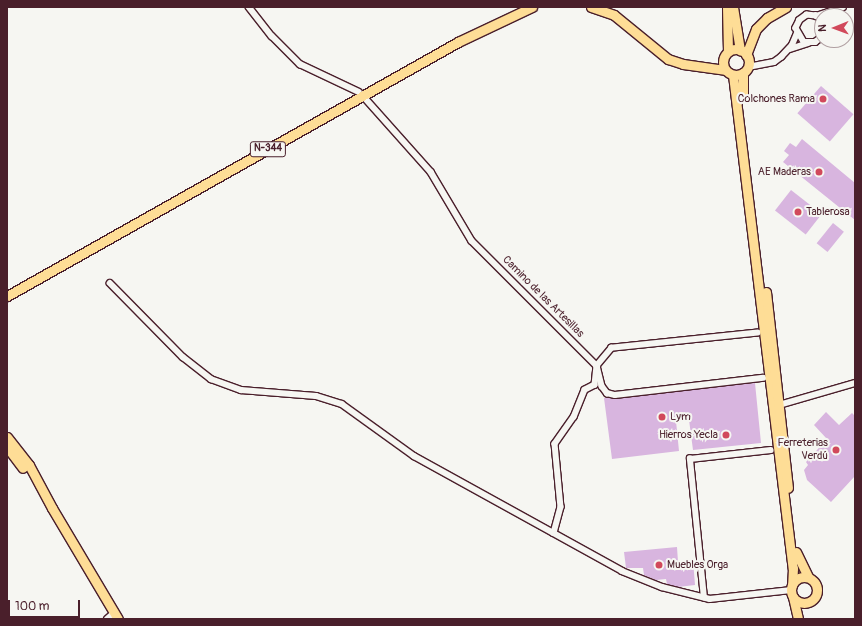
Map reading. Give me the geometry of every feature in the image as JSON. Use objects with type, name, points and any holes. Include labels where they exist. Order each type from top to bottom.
[{"type":"main road","name":"N-344","points":[[7,296],[458,42],[533,7]]},
{"type":"main road","points":[[591,7],[614,15],[668,59],[683,64],[729,72],[745,61],[756,29],[767,18],[786,7]]},
{"type":"main road","points":[[727,7],[728,51],[723,58],[729,72],[793,568],[792,591],[798,619]]},
{"type":"main road","points":[[733,7],[745,61],[796,555],[808,578],[814,582],[817,591],[813,599],[806,603]]},
{"type":"main road","points":[[728,51],[745,61]]},
{"type":"main road","points":[[7,437],[29,465],[113,617]]},
{"type":"main road","points":[[7,447],[52,508]]},
{"type":"main road","points":[[792,591],[800,578],[808,578]]},
{"type":"main road","points":[[792,591],[806,603]]},
{"type":"main road","points":[[804,619],[806,603]]},
{"type":"street","points":[[249,7],[272,36],[300,64],[359,92]]},
{"type":"street","points":[[788,50],[797,33],[800,20],[807,15],[814,16]]},
{"type":"street","points":[[797,33],[808,43]]},
{"type":"street","points":[[745,61],[763,64],[774,62],[788,50],[814,40]]},
{"type":"street","name":"Camino de las Artesillas","points":[[366,99],[431,172],[472,241],[597,366]]},
{"type":"street","points":[[110,283],[183,357],[211,379],[241,390],[316,396],[342,404],[397,446],[622,571],[662,587],[704,598],[792,591]]},
{"type":"street","points":[[554,533],[561,512],[555,444],[574,417],[585,390],[595,385],[597,366],[612,348],[758,333]]},
{"type":"street","points":[[597,366],[602,386],[608,393],[615,395],[763,378]]},
{"type":"street","points":[[783,404],[855,382]]},
{"type":"street","points":[[704,598],[690,459],[771,450]]},
{"type":"building","name":"Colchones Rama","points":[[821,86],[853,114],[830,141],[797,113]]},
{"type":"building","name":"AE Maderas","points":[[802,139],[855,183],[855,220],[783,162],[789,155],[784,151],[790,143],[796,147]]},
{"type":"building","name":"Tablerosa","points":[[791,190],[822,214],[806,234],[775,210]]},
{"type":"building","name":"Tablerosa","points":[[833,223],[844,232],[828,252],[817,243]]},
{"type":"building","name":"Lym","points":[[755,383],[761,443],[693,450],[689,420],[676,421],[679,451],[612,459],[604,398]]},
{"type":"building","name":"Ferreterias Verdú","points":[[826,412],[839,425],[852,413],[855,416],[855,476],[831,502],[807,480],[804,470],[808,465],[806,462],[827,439],[814,425]]},
{"type":"building","name":"Muebles Orga","points":[[677,547],[678,562],[693,560],[695,585],[678,587],[667,584],[666,579],[656,580],[644,575],[643,568],[626,568],[624,552]]},
{"type":"place","name":"Colchones Rama","points":[[823,99]]},
{"type":"place","name":"AE Maderas","points":[[819,172]]},
{"type":"place","name":"Tablerosa","points":[[798,212]]},
{"type":"place","name":"Lym","points":[[662,417]]},
{"type":"place","name":"Hierros Yecla","points":[[726,435]]},
{"type":"place","name":"Ferreterias Verdú","points":[[836,450]]},
{"type":"place","name":"Muebles Orga","points":[[659,565]]}]
